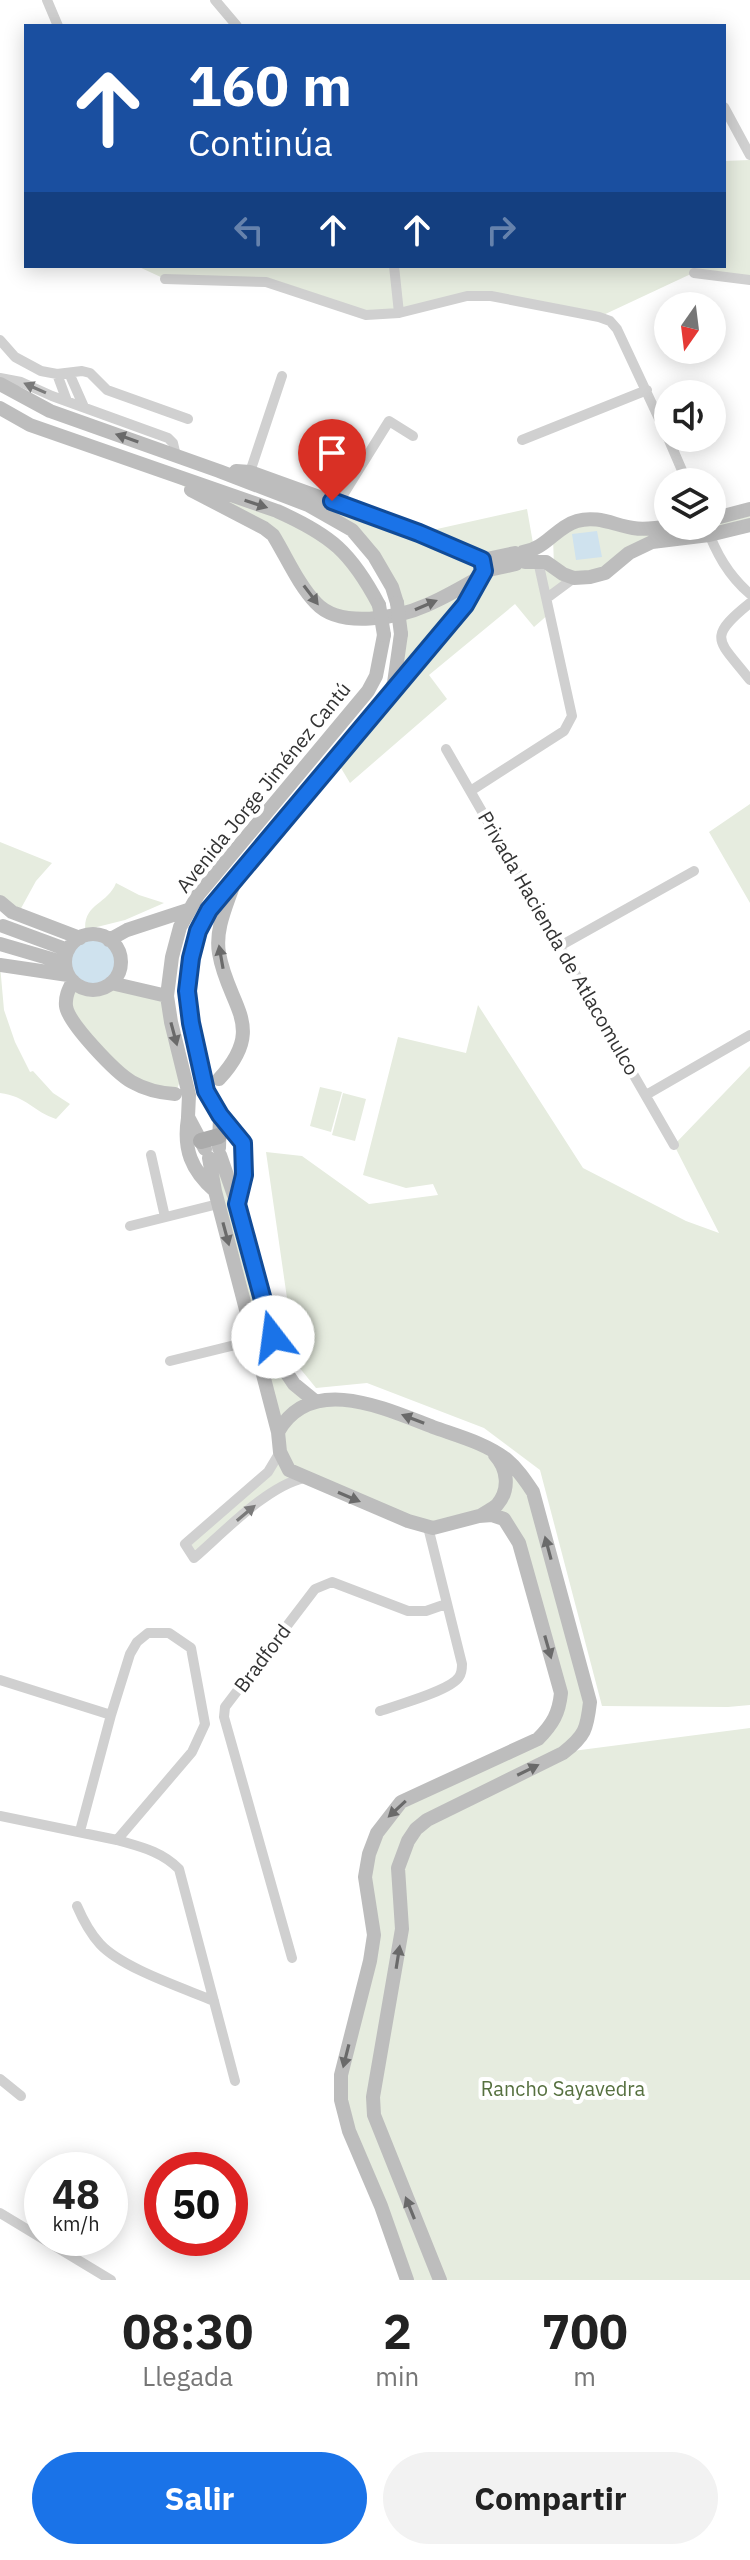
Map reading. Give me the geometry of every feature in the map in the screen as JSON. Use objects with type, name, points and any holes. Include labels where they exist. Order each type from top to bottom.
[{"type":"main road","name":"Avenida Jorge Jiménez Cantú","points":[[0,384],[50,411],[308,505],[352,530],[374,556],[392,587],[397,603],[401,634],[394,683],[388,696],[209,910],[198,931],[187,991],[191,1023],[206,1091],[220,1115],[243,1143],[244,1175],[237,1204]]},
{"type":"main road","name":"Avenida Jorge Jiménez Cantú","points":[[0,408],[30,425],[277,511],[326,536],[342,548],[379,605],[384,635],[376,676],[368,691],[198,895],[180,927],[167,996],[188,1117],[185,1135],[190,1159],[200,1178],[216,1197]]},
{"type":"main road","points":[[144,466],[264,528],[273,535],[316,604],[343,617],[366,619],[428,605],[483,569],[520,559],[565,526],[579,520],[610,521],[635,528],[654,527]]},
{"type":"main road","points":[[219,471],[250,472],[419,533],[483,569]]},
{"type":"main road","points":[[726,520],[750,509]]},
{"type":"main road","points":[[610,521],[619,533],[622,548],[619,562]]},
{"type":"main road","points":[[726,526],[750,525]]},
{"type":"main road","points":[[553,537],[551,557],[555,567],[574,578],[605,573],[638,547],[660,540]]},
{"type":"main road","points":[[520,559],[555,567]]},
{"type":"main road","points":[[388,696],[465,605],[483,569]]},
{"type":"main road","points":[[219,1079],[234,1063],[242,1042],[240,1007],[223,970],[218,949],[219,928],[236,877]]},
{"type":"main road","points":[[4,936],[68,967],[84,989],[101,989],[111,983],[121,963],[116,947],[109,940],[91,935],[80,938],[4,907],[4,936],[12,953],[43,956]]},
{"type":"main road","points":[[109,940],[127,930],[188,910]]},
{"type":"main road","points":[[80,938],[68,967],[66,1008],[73,1021],[117,1070],[145,1088],[161,1094],[206,1091]]},
{"type":"main road","points":[[0,965],[43,956]]},
{"type":"main road","points":[[111,983],[167,996]]},
{"type":"main road","points":[[220,1115],[213,1150],[216,1197],[255,1340],[278,1432],[280,1452],[289,1470],[428,1527],[479,1516],[492,1515],[504,1519],[519,1543],[561,1693],[559,1713],[550,1728],[538,1739],[401,1802],[377,1833],[369,1854],[365,1877],[374,1935],[341,2075],[341,2100],[349,2131],[381,2206],[407,2280]]},
{"type":"main road","points":[[188,1117],[213,1150],[237,1204],[280,1363],[294,1384],[316,1402]]},
{"type":"main road","points":[[278,1432],[286,1417],[316,1402],[344,1399],[368,1402],[486,1446],[518,1470],[533,1492],[590,1702],[587,1725],[580,1740],[563,1753],[427,1820],[408,1841],[398,1868],[402,1929],[373,2097],[374,2115],[440,2280]]},
{"type":"main road","points":[[479,1516],[496,1506],[504,1492],[506,1477],[502,1462],[486,1446]]},
{"type":"street","points":[[47,0],[57,24]]},
{"type":"street","points":[[215,0],[235,24]]},
{"type":"street","points":[[726,111],[750,155]]},
{"type":"street","points":[[394,268],[399,313]]},
{"type":"street","points":[[694,273],[750,280]]},
{"type":"street","points":[[165,279],[266,282],[366,315],[399,313],[467,296],[491,296],[599,317],[610,321],[617,329],[654,406]]},
{"type":"street","points":[[0,340],[15,357],[41,371],[90,373],[107,390],[188,419]]},
{"type":"street","points":[[69,373],[84,407]]},
{"type":"street","points":[[57,374],[67,401]]},
{"type":"street","points":[[250,472],[282,376]]},
{"type":"street","points":[[0,378],[21,382],[168,438],[173,443],[176,456]]},
{"type":"street","points":[[522,440],[647,390]]},
{"type":"street","points":[[338,503],[389,421],[413,436]]},
{"type":"street","points":[[713,540],[728,570],[750,594]]},
{"type":"street","name":"Privada Hacienda de Atlacomulco","points":[[472,790],[564,731],[572,716],[547,598],[520,559]]},
{"type":"street","points":[[547,598],[574,578]]},
{"type":"street","points":[[750,603],[726,623],[720,633],[723,645],[750,680]]},
{"type":"street","name":"Privada Hacienda de Atlacomulco","points":[[446,749],[674,1145]]},
{"type":"street","name":"Privada Hacienda de Atlacomulco","points":[[560,946],[694,871]]},
{"type":"street","name":"Privada Hacienda de Atlacomulco","points":[[646,1095],[750,1035]]},
{"type":"street","points":[[151,1155],[165,1217]]},
{"type":"street","points":[[130,1226],[165,1217],[216,1197]]},
{"type":"street","points":[[170,1361],[255,1340]]},
{"type":"street","points":[[280,1452],[268,1472],[185,1544],[194,1558],[275,1489],[304,1478]]},
{"type":"street","points":[[380,1711],[458,1680],[462,1664],[428,1527]]},
{"type":"street","name":"Bradford","points":[[292,1958],[224,1717],[225,1707],[315,1589],[326,1583],[340,1584],[408,1611],[426,1611],[446,1604]]},
{"type":"street","points":[[80,1831],[130,1654],[137,1642],[148,1633],[169,1633],[191,1648],[205,1724],[192,1752],[117,1840]]},
{"type":"street","points":[[0,1680],[111,1715]]},
{"type":"street","points":[[0,1816],[80,1831],[155,1851],[179,1869],[235,2081]]},
{"type":"street","points":[[77,1906],[87,1928],[111,1953],[214,2001]]},
{"type":"street","points":[[0,2079],[21,2096]]},
{"type":"street","points":[[0,2213],[111,2280]]},
{"type":"green space","points":[[750,160],[750,280],[693,273],[599,317],[490,296],[380,315],[284,287],[165,279],[141,268],[726,268],[726,161]]},
{"type":"green space","points":[[144,466],[326,536],[379,605],[366,619],[328,612],[273,535]]},
{"type":"green space","points":[[250,472],[419,533],[527,509],[534,549],[501,568],[554,567],[553,537],[565,526],[654,526],[654,540],[664,540],[652,542],[619,562],[574,578],[547,598],[550,613],[534,627],[515,604],[429,675],[447,699],[350,783],[335,758],[388,696],[397,603],[352,530]]},
{"type":"green space","points":[[750,509],[750,525],[726,529],[726,515]]},
{"type":"green space","points":[[750,804],[750,903],[709,832]]},
{"type":"green space","points":[[0,842],[52,863],[36,881],[19,912],[0,902]]},
{"type":"green space","points":[[116,883],[164,903],[125,920],[97,927],[86,936],[85,925],[90,911],[112,891]]},
{"type":"green space","points":[[0,965],[4,1010],[30,1072],[33,1071],[53,1093],[70,1104],[56,1119],[17,1097],[0,1093]]},
{"type":"green space","points":[[73,981],[167,996],[184,1071],[175,1094],[145,1088],[73,1021],[67,994]]},
{"type":"green space","points":[[478,1005],[583,1168],[686,1221],[719,1233],[674,1145],[750,1066],[750,1705],[602,1706],[540,1470],[484,1428],[367,1383],[316,1388],[294,1361],[266,1152],[302,1156],[369,1204],[438,1195],[433,1184],[406,1188],[363,1175],[398,1037],[466,1053]]},
{"type":"green space","points":[[320,1087],[342,1092],[331,1132],[310,1126]]},
{"type":"green space","points":[[343,1093],[366,1099],[355,1141],[332,1135]]},
{"type":"green space","name":"Rancho Sayavedra","points":[[222,1160],[280,1363],[309,1399],[344,1399],[486,1446],[533,1492],[590,1702],[587,1725],[565,1752],[750,1728],[750,2280],[407,2280],[341,2100],[370,1961],[369,1854],[401,1802],[538,1739],[559,1713],[519,1543],[504,1519],[433,1528],[303,1478],[292,1480],[194,1558],[185,1544],[268,1472],[280,1452],[210,1163]]},
{"type":"water","points":[[597,531],[602,557],[576,560],[572,534]]},
{"type":"water","points":[[93,935],[104,937],[112,943],[118,951],[118,973],[112,981],[104,987],[93,989],[82,987],[74,981],[68,973],[66,962],[68,951],[74,943],[82,937]]},
{"type":"route","points":[[273,1337],[237,1204],[244,1175],[243,1143],[220,1115],[206,1091],[191,1023],[187,991],[198,931],[209,910],[465,605],[484,571],[482,560],[332,501]]}]
